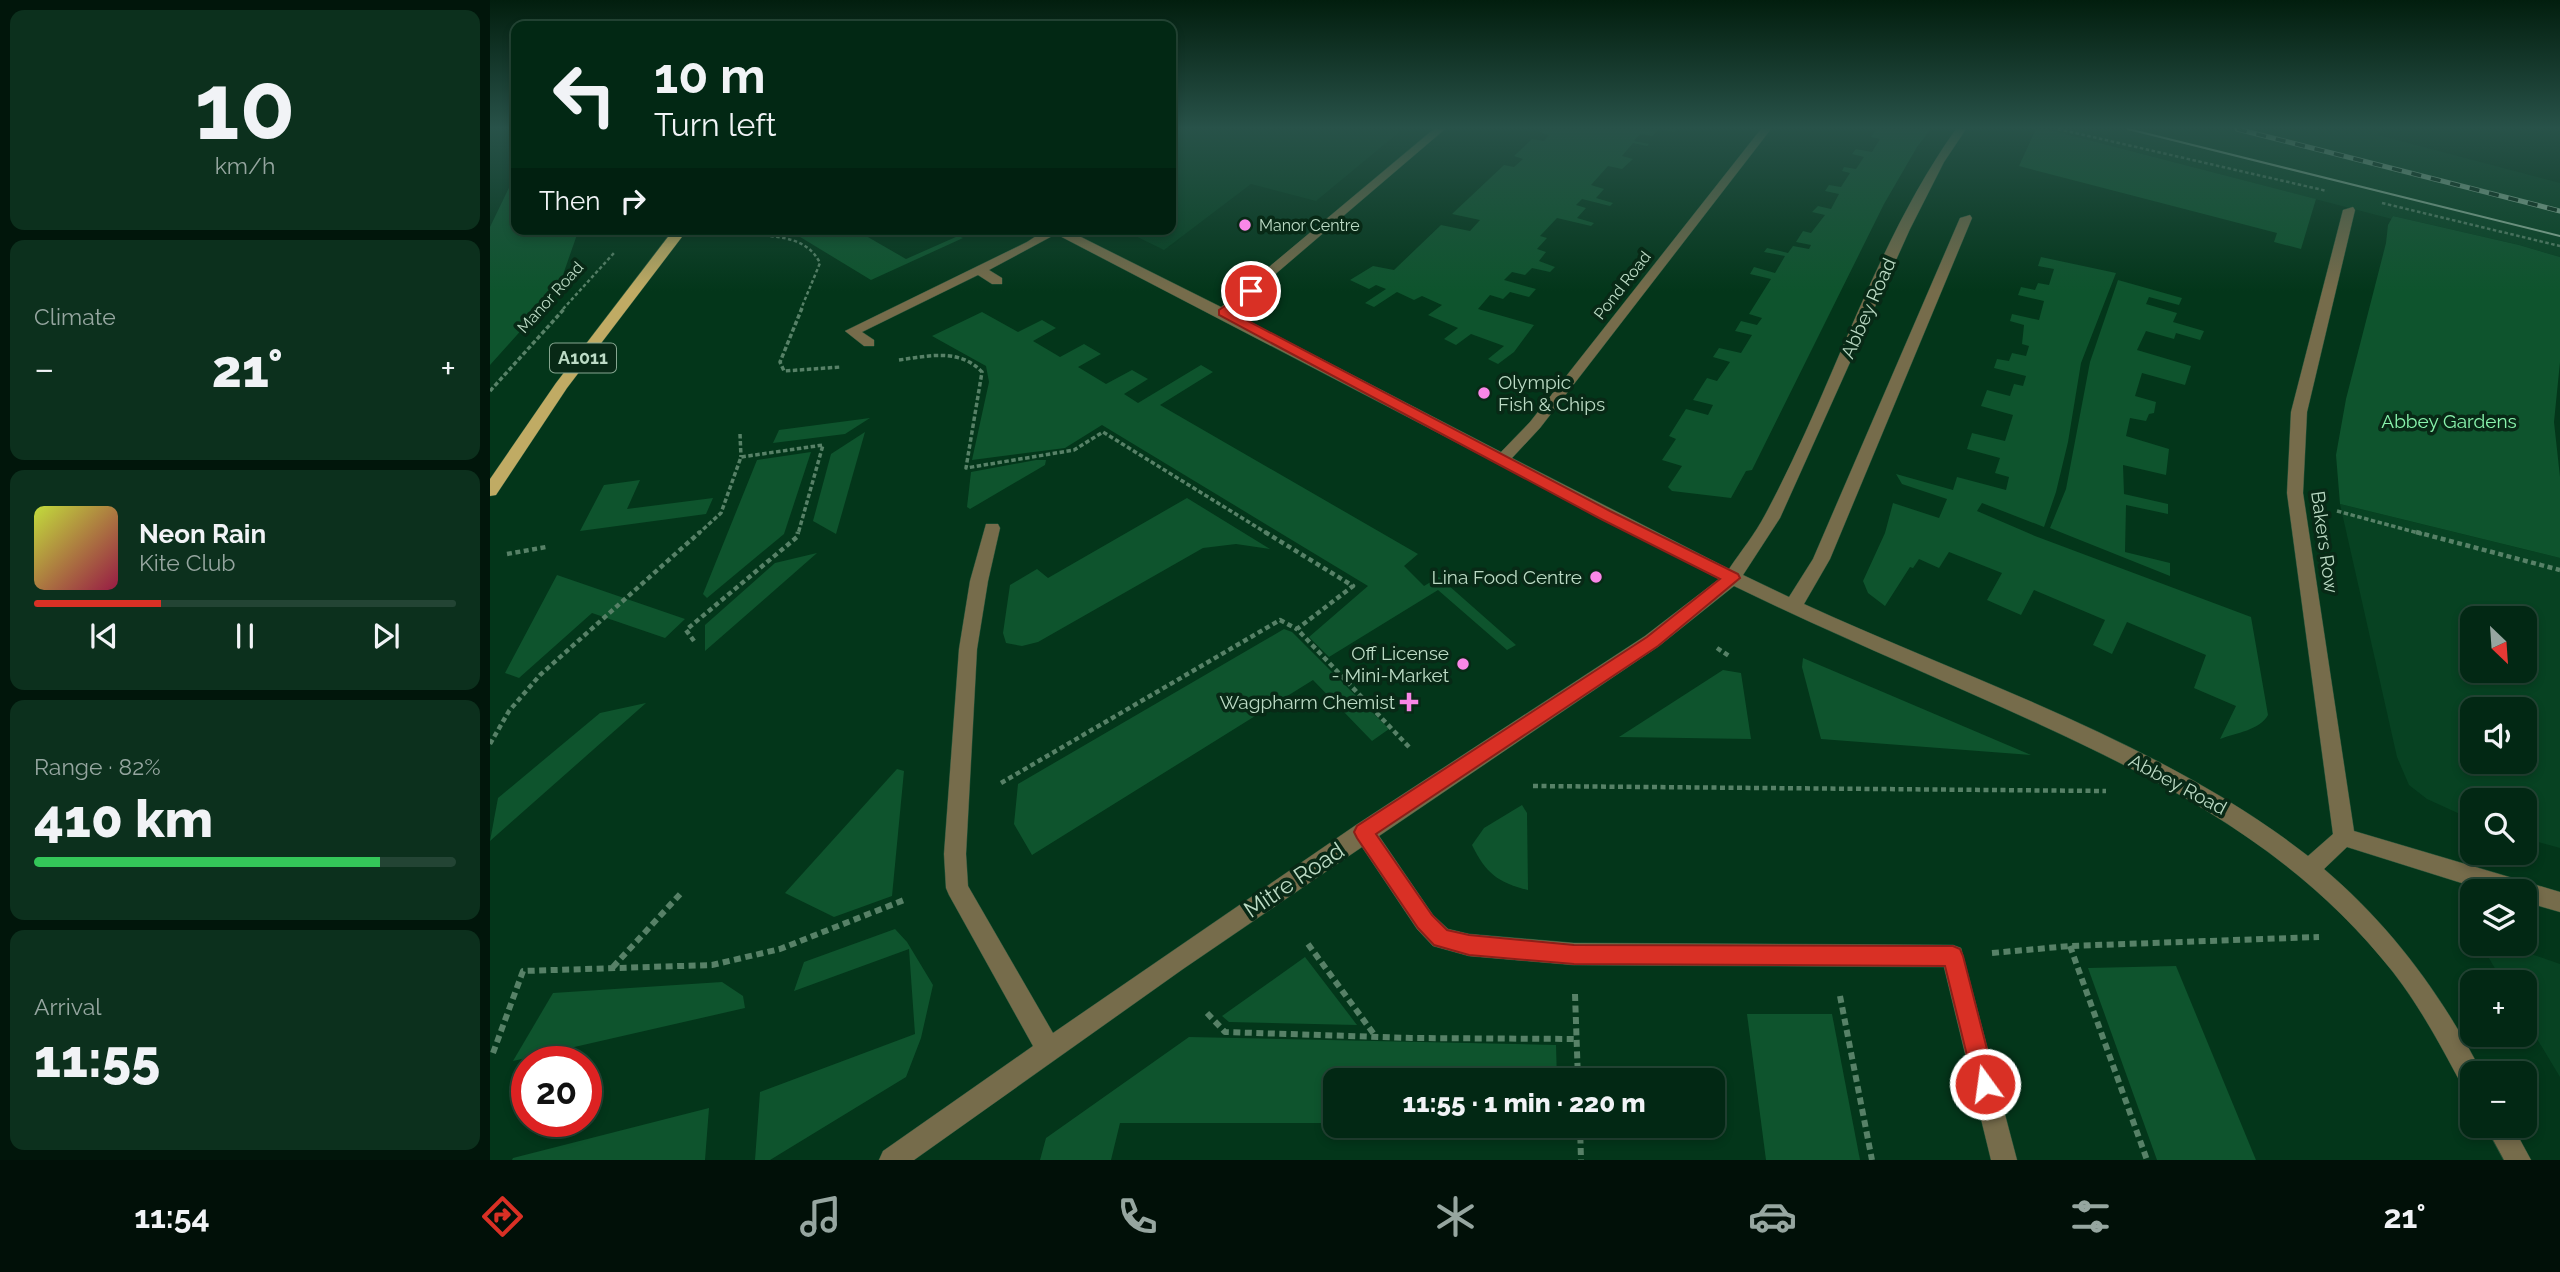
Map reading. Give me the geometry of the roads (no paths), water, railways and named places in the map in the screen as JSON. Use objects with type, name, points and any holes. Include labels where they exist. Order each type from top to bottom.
[{"type":"main road","name":"A1011","points":[[490,491],[561,386],[675,235]]},
{"type":"street","points":[[1223,312],[1377,183]]},
{"type":"street","name":"Pond Road","points":[[1502,460],[1535,425],[1724,183]]},
{"type":"street","name":"Abbey Road","points":[[1927,183],[1772,518],[1732,578],[1792,608],[2025,709],[2157,770],[2227,810],[2309,870],[2372,932],[2413,979],[2462,1061]]},
{"type":"street","name":"Bakers Row","points":[[2344,837],[2296,499],[2299,412],[2352,203]]},
{"type":"street","points":[[1792,608],[1821,559],[1840,517],[1966,218]]},
{"type":"street","points":[[869,343],[852,331],[874,313],[979,271],[993,257],[1042,235]]},
{"type":"street","points":[[1067,235],[1223,312],[1732,578]]},
{"type":"street","points":[[979,271],[997,281]]},
{"type":"street","points":[[992,528],[979,581],[968,649],[955,854],[957,888],[1049,1050]]},
{"type":"street","name":"Mitre Road","points":[[892,1160],[1364,832],[1653,641],[1732,578]]},
{"type":"street","points":[[1364,832],[1425,922],[1441,938],[1469,945],[1574,954],[1953,956],[2004,1160]]},
{"type":"street","points":[[2309,870],[2344,837],[2483,879]]},
{"type":"street","points":[[2537,895],[2560,902]]},
{"type":"street","points":[[2505,1138],[2518,1160]]},
{"type":"tram line","points":[[2347,183],[2560,236]]},
{"type":"railway","points":[[2450,183],[2560,211]]},
{"type":"place","name":"Manor Centre","points":[[1245,225]]},
{"type":"place","name":"Olympic Fish & Chips","points":[[1484,393]]},
{"type":"place","name":"Lina Food Centre","points":[[1596,577]]},
{"type":"place","name":"Off License - Mini-Market","points":[[1463,664]]},
{"type":"place","name":"Wagpharm Chemist","points":[[1409,702]]},
{"type":"park label","name":"Abbey Gardens","points":[[2449,421]]}]
